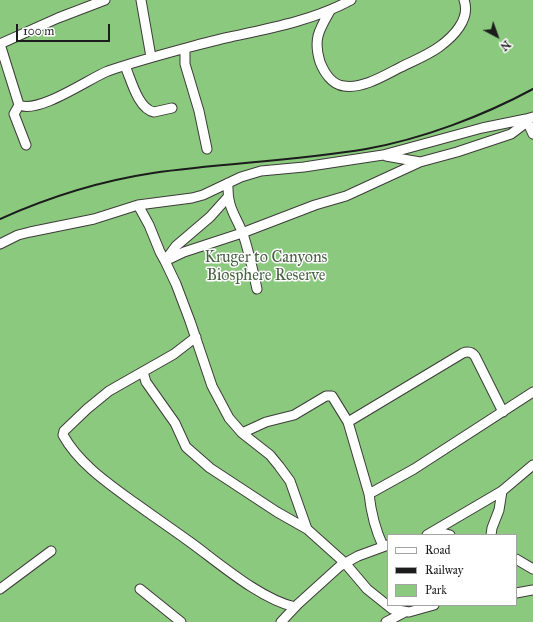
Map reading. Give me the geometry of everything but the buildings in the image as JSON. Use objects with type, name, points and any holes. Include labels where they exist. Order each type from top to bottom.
[{"type":"street","points":[[26,145],[14,114],[19,105],[0,44],[94,2],[105,0]]},
{"type":"street","points":[[141,0],[151,57]]},
{"type":"street","points":[[19,105],[32,106],[56,98],[107,72],[151,57],[231,36],[259,31],[330,11],[351,0]]},
{"type":"street","points":[[330,11],[316,39],[316,48],[325,74],[336,84],[352,86],[366,83],[385,75],[438,48],[450,37],[466,14],[466,5],[464,0]]},
{"type":"street","points":[[185,48],[184,64],[199,111],[207,149]]},
{"type":"street","points":[[125,66],[145,108],[154,112],[172,108]]},
{"type":"street","points":[[529,120],[533,134]]},
{"type":"street","points":[[0,244],[18,235],[94,219],[138,204],[192,198],[228,184],[248,174],[335,163],[383,155],[418,147],[482,128],[529,120]]},
{"type":"street","points":[[165,261],[184,252],[242,233],[315,205],[346,196],[420,162],[504,137],[515,132],[529,120]]},
{"type":"street","points":[[383,155],[420,162]]},
{"type":"street","points":[[228,184],[228,197],[242,233],[258,289]]},
{"type":"street","points":[[165,261],[176,246],[210,217],[228,197]]},
{"type":"street","points":[[138,204],[165,261],[196,337],[214,390],[229,418],[242,433],[270,455],[286,474],[290,481],[307,529]]},
{"type":"street","points":[[196,337],[181,349],[109,391],[86,409],[64,431],[63,437],[84,463],[120,493],[245,583],[285,605],[295,607]]},
{"type":"street","points":[[348,422],[467,352],[471,352],[476,356],[503,412]]},
{"type":"street","points":[[143,372],[146,382],[175,423],[188,449],[210,468],[233,484],[307,529],[345,563],[370,592],[387,605]]},
{"type":"street","points":[[369,494],[414,469],[533,392]]},
{"type":"street","points":[[242,433],[266,422],[294,415],[328,396],[332,396],[348,422],[369,494],[377,533],[385,546],[358,556],[331,573],[281,622]]},
{"type":"street","points":[[431,533],[502,491],[517,480],[533,465]]},
{"type":"street","points":[[491,534],[499,510],[502,491]]},
{"type":"street","points":[[0,589],[51,551]]},
{"type":"street","points":[[517,560],[533,569]]},
{"type":"street","points":[[140,589],[181,622]]},
{"type":"street","points":[[517,593],[533,590]]},
{"type":"street","points":[[388,606],[392,609],[405,612],[421,610],[431,606]]},
{"type":"street","points":[[386,622],[405,612]]},
{"type":"green space","name":"Kruger to Canyons Biosphere Reserve","points":[[0,0],[533,0],[533,622],[0,622]]},
{"type":"railway","points":[[0,219],[56,197],[94,185],[133,176],[339,153],[387,145],[430,133],[473,117],[533,89]]}]
